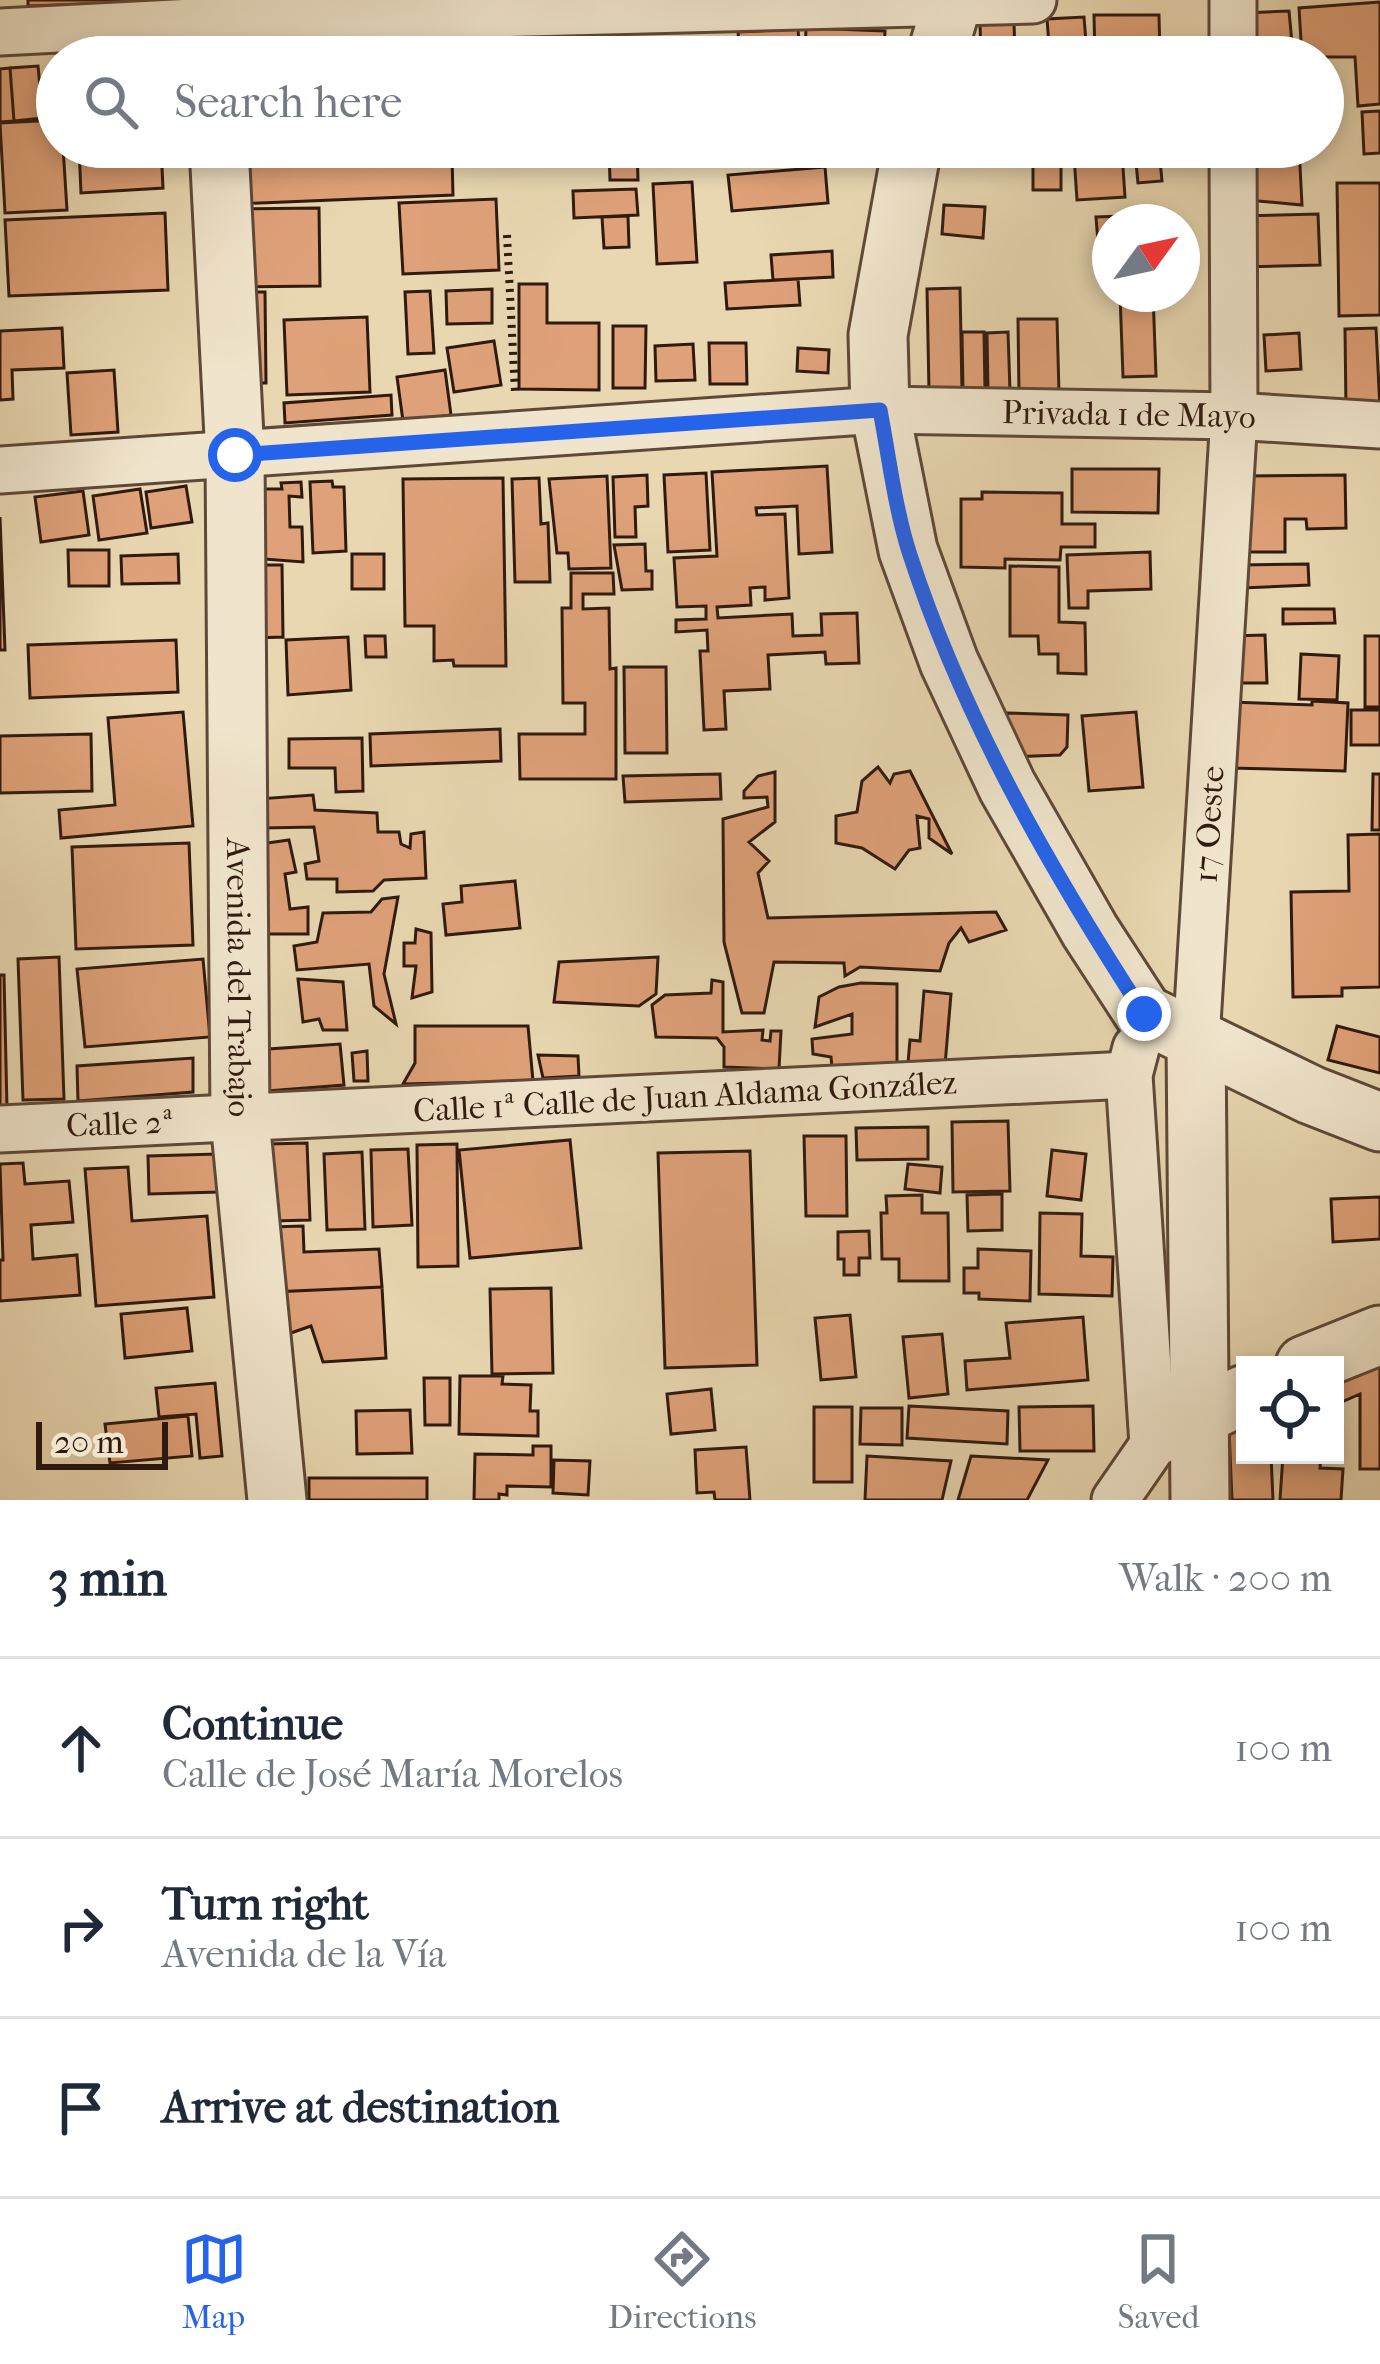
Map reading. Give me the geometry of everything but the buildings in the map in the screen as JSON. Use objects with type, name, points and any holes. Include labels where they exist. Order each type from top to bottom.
[{"type":"street","points":[[0,32],[947,20],[1033,0]]},
{"type":"street","points":[[1233,0],[1233,36]]},
{"type":"street","name":"Avenida del Trabajo","points":[[220,168],[235,455],[240,1120],[278,1500]]},
{"type":"street","points":[[908,168],[878,335],[880,410],[908,550],[949,662],[1007,786],[1144,1014],[1311,1095],[1380,1122]]},
{"type":"street","name":"17 Oeste","points":[[1200,1500],[1196,1040],[1234,416],[1233,168]]},
{"type":"street","name":"Privada 1 de Mayo","points":[[0,470],[880,410],[1234,416],[1380,425]]},
{"type":"street","points":[[1115,1500],[1198,1419],[1129,1075],[1144,1014]]},
{"type":"street","name":"Calle 1ª Calle de Juan Aldama González","points":[[240,1120],[1129,1075]]},
{"type":"street","name":"Calle 2ª","points":[[0,1129],[240,1120]]},
{"type":"street","points":[[1328,1356],[1380,1336]]},
{"type":"path","points":[[507,235],[517,435]]},
{"type":"route","points":[[235,455],[880,410],[908,550],[949,662],[1007,786],[1144,1014]]}]
